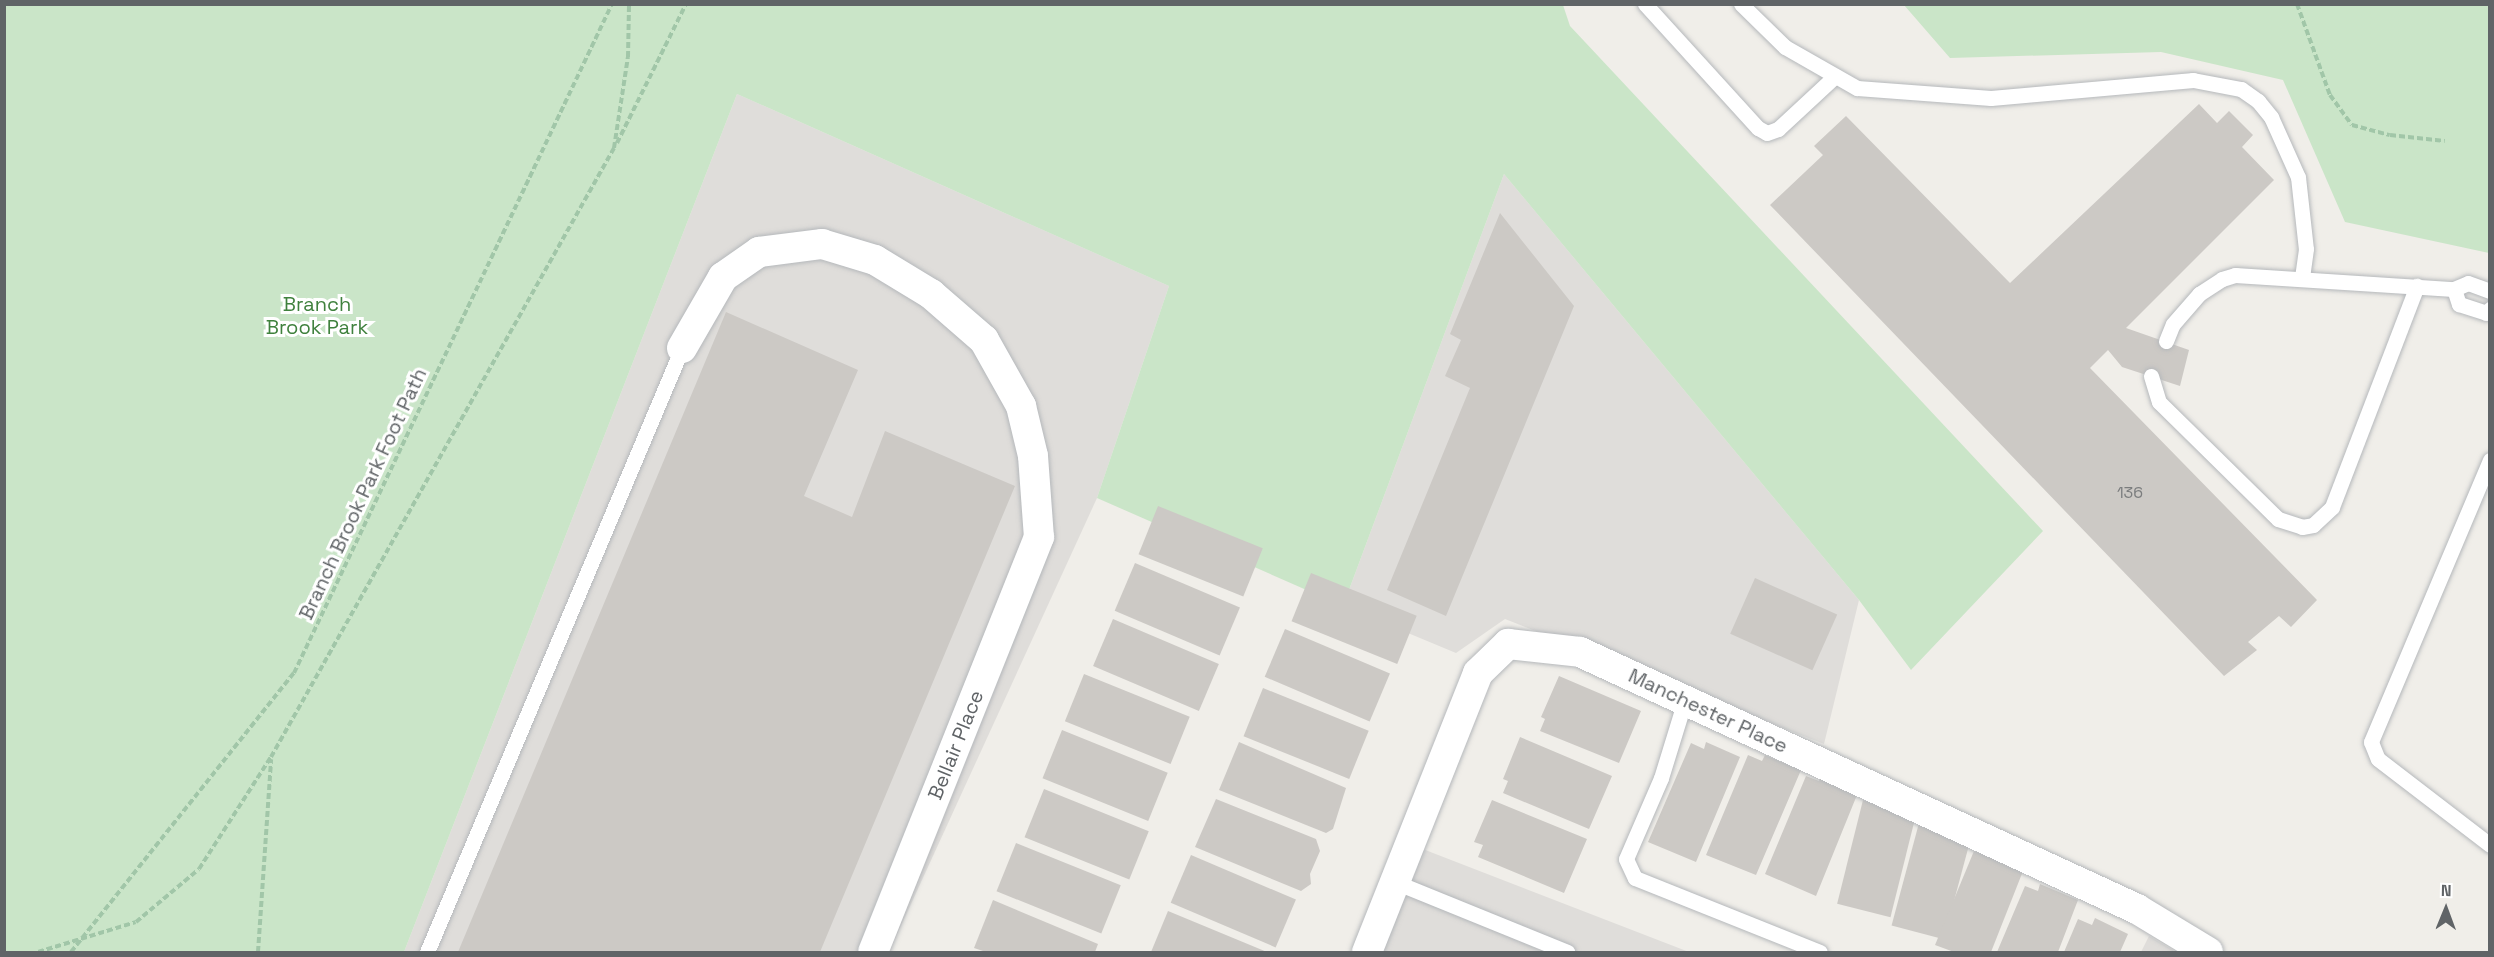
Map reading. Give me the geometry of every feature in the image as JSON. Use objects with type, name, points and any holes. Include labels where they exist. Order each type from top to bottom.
[{"type":"street","name":"Bellair Place","points":[[682,348],[723,277],[759,252],[822,244],[875,260],[931,294],[984,340],[1021,406],[1033,456],[1039,537],[873,952]]},
{"type":"street","name":"Manchester Place","points":[[1367,952],[1478,674],[1508,644],[1580,652],[2137,909],[2208,952]]},
{"type":"lane","points":[[1645,4],[1758,128],[1767,133],[1778,129],[1835,76]]},
{"type":"lane","points":[[1742,4],[1785,47],[1857,88],[1991,98],[2193,80],[2241,89],[2258,100],[2271,117],[2298,177],[2306,249],[2302,278]]},
{"type":"lane","points":[[2166,341],[2173,324],[2199,294],[2222,279],[2235,275],[2454,289],[2468,283],[2490,291]]},
{"type":"lane","points":[[2151,376],[2159,402],[2227,470],[2278,519],[2302,527],[2324,519],[2332,507],[2416,286]]},
{"type":"lane","points":[[2454,289],[2459,304],[2486,313],[2490,309]]},
{"type":"lane","points":[[427,952],[682,348]]},
{"type":"lane","points":[[2490,460],[2371,742],[2378,759],[2490,845]]},
{"type":"lane","points":[[1685,700],[1661,778],[1626,859],[1635,878],[1820,952]]},
{"type":"lane","points":[[1395,882],[1567,952]]},
{"type":"path","name":"Branch Brook Park Foot Path","points":[[71,952],[294,672],[612,4]]},
{"type":"path","points":[[614,148],[628,57],[628,4]]},
{"type":"path","points":[[38,952],[136,922],[199,869],[272,757],[614,148],[686,4]]},
{"type":"path","points":[[2297,4],[2330,95],[2352,125],[2390,135],[2445,141]]},
{"type":"path","points":[[258,952],[272,757]]},
{"type":"shaded area","points":[[737,94],[1169,286],[1097,498],[889,952],[404,952]]},
{"type":"shaded area","points":[[1504,174],[1859,600],[1824,744],[1505,619],[1456,653],[1343,606]]},
{"type":"shaded area","points":[[1402,841],[1689,952],[1360,952]]},
{"type":"shaded area","points":[[2149,936],[2176,952],[2141,952]]},
{"type":"green space","name":"Branch Brook Park","points":[[5,5],[1563,5],[1570,26],[2043,531],[1911,670],[1859,600],[1504,174],[1343,606],[1097,498],[1169,286],[737,94],[404,952],[5,952]]},
{"type":"green space","points":[[1904,5],[2489,5],[2489,253],[2345,222],[2283,80],[2161,52],[1950,58]]},
{"type":"building","points":[[2199,104],[2217,123],[2229,111],[2253,135],[2242,147],[2274,180],[2126,328],[2189,350],[2180,386],[2122,367],[2108,350],[2090,368],[2317,600],[2291,627],[2279,616],[2248,642],[2257,650],[2224,676],[1770,205],[1823,155],[1814,146],[1846,116],[2010,283]]},
{"type":"building","points":[[1500,213],[1574,306],[1446,616],[1387,590],[1470,388],[1445,376],[1461,340],[1450,334]]},
{"type":"building","points":[[726,312],[858,370],[804,496],[852,517],[885,431],[1015,486],[820,952],[458,952]]},
{"type":"building","points":[[1158,506],[1263,548],[1243,597],[1139,554]]},
{"type":"building","points":[[1135,563],[1240,608],[1220,655],[1115,611]]},
{"type":"building","points":[[1311,573],[1417,616],[1397,664],[1292,621]]},
{"type":"building","points":[[1755,578],[1837,615],[1812,670],[1730,634]]},
{"type":"building","points":[[1113,619],[1219,664],[1199,711],[1093,666]]},
{"type":"building","points":[[1285,629],[1390,674],[1370,721],[1265,677]]},
{"type":"building","points":[[1084,674],[1190,717],[1171,764],[1065,721]]},
{"type":"building","points":[[1559,676],[1641,711],[1619,763],[1540,731],[1545,719],[1541,717]]},
{"type":"building","points":[[1263,688],[1369,731],[1349,779],[1244,736]]},
{"type":"building","points":[[1062,730],[1168,773],[1148,821],[1043,778]]},
{"type":"building","points":[[1520,737],[1612,776],[1589,829],[1503,793],[1508,781],[1503,779]]},
{"type":"building","points":[[1239,742],[1346,788],[1333,829],[1326,833],[1219,790]]},
{"type":"building","points":[[1706,742],[1740,757],[1696,862],[1648,842],[1691,743],[1704,749]]},
{"type":"building","points":[[1748,755],[1762,761],[1765,755],[1801,770],[1756,875],[1706,855]]},
{"type":"building","points":[[1821,775],[1859,790],[1816,896],[1765,874],[1806,776],[1819,781]]},
{"type":"building","points":[[1044,789],[1149,831],[1129,880],[1025,837]]},
{"type":"building","points":[[1216,799],[1316,839],[1320,851],[1310,874],[1311,884],[1301,891],[1195,847]]},
{"type":"building","points":[[1492,800],[1587,839],[1564,893],[1478,857],[1483,845],[1474,842]]},
{"type":"building","points":[[1863,800],[1916,813],[1890,917],[1837,904]]},
{"type":"building","points":[[1919,823],[1971,837],[1944,939],[1892,925]]},
{"type":"building","points":[[1016,843],[1121,885],[1101,934],[997,891]]},
{"type":"building","points":[[1974,851],[2025,866],[1991,952],[1954,952],[1935,945]]},
{"type":"building","points":[[1191,855],[1296,900],[1276,947],[1171,903]]},
{"type":"building","points":[[2040,884],[2078,900],[2058,952],[1997,952],[2025,886],[2038,891]]},
{"type":"building","points":[[993,900],[1098,944],[1095,952],[986,952],[974,948]]},
{"type":"building","points":[[1168,911],[1267,952],[1151,952]]},
{"type":"building","points":[[2095,918],[2128,934],[2120,952],[2064,952],[2078,919],[2092,925]]}]
